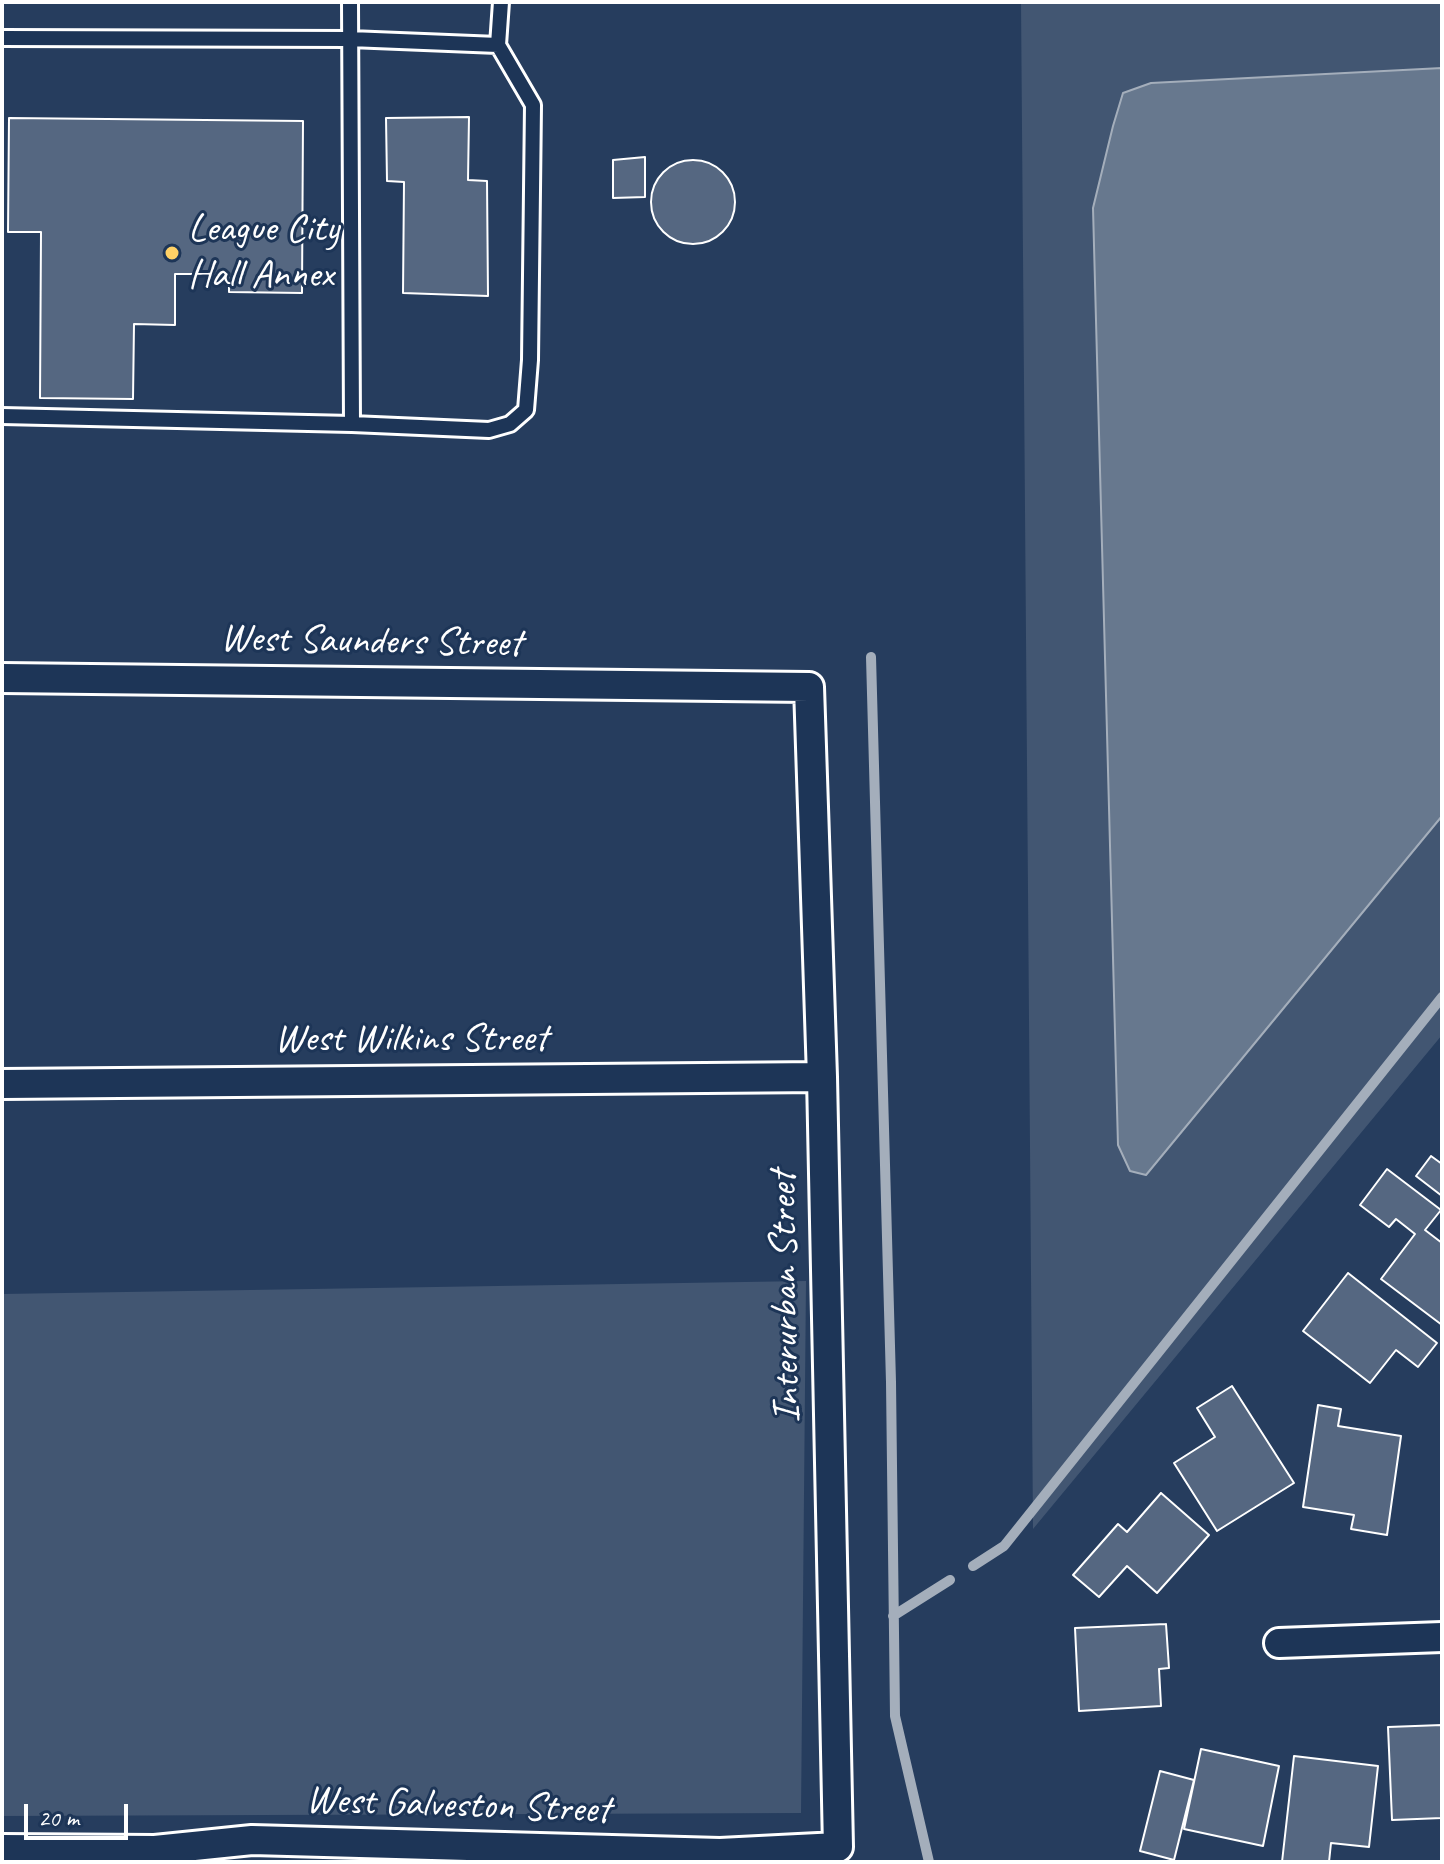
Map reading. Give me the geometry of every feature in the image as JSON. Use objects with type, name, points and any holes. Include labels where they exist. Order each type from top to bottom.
[{"type":"street","name":"West Saunders Street","points":[[2,678],[740,686]]},
{"type":"street","name":"Interurban Street","points":[[719,1858],[838,1847],[822,1077],[809,687],[740,686]]},
{"type":"street","name":"West Wilkins Street","points":[[2,1084],[822,1077]]},
{"type":"street","points":[[1279,1643],[1442,1637]]},
{"type":"street","name":"West Galveston Street","points":[[2,1849],[155,1856],[252,1840],[719,1858]]},
{"type":"lane","points":[[350,2],[352,424]]},
{"type":"lane","points":[[2,416],[489,430],[510,424],[526,410],[530,360],[533,105],[498,45],[501,2]]},
{"type":"lane","points":[[2,38],[350,39],[498,45]]},
{"type":"shaded area","points":[[1021,2],[1442,2],[1442,1035],[1033,1529]]},
{"type":"shaded area","points":[[1442,68],[1442,816],[1146,1175],[1130,1171],[1118,1145],[1093,208],[1113,126],[1123,93],[1151,83]]},
{"type":"shaded area","points":[[806,1281],[801,1813],[2,1816],[2,1294]]},
{"type":"building","points":[[469,117],[468,180],[487,181],[488,296],[403,293],[404,182],[387,181],[386,118]]},
{"type":"building","name":"League City Hall Annex","points":[[9,118],[303,121],[302,293],[229,292],[229,274],[175,274],[175,325],[134,324],[133,399],[40,398],[41,232],[8,232]]},
{"type":"building","points":[[645,157],[645,197],[613,198],[613,160]]},
{"type":"building","points":[[693,160],[716,167],[728,179],[735,202],[728,225],[716,237],[693,244],[670,237],[658,225],[651,202],[658,179],[670,167]]},
{"type":"building","points":[[1431,1156],[1442,1164],[1442,1196],[1416,1176]]},
{"type":"building","points":[[1387,1169],[1441,1210],[1425,1230],[1442,1243],[1442,1325],[1381,1279],[1415,1234],[1396,1219],[1389,1227],[1360,1205]]},
{"type":"building","points":[[1348,1273],[1437,1343],[1418,1367],[1396,1350],[1370,1383],[1303,1331]]},
{"type":"building","points":[[1232,1386],[1294,1483],[1217,1531],[1174,1463],[1215,1437],[1197,1408]]},
{"type":"building","points":[[1318,1405],[1341,1409],[1338,1426],[1401,1436],[1387,1535],[1351,1529],[1354,1515],[1303,1507]]},
{"type":"building","points":[[1161,1493],[1209,1535],[1157,1593],[1127,1566],[1099,1597],[1073,1575],[1118,1524],[1127,1532]]},
{"type":"building","points":[[1166,1624],[1169,1668],[1159,1669],[1161,1706],[1079,1711],[1075,1628]]},
{"type":"building","points":[[1442,1725],[1442,1818],[1392,1820],[1388,1727]]},
{"type":"building","points":[[1201,1749],[1279,1766],[1263,1846],[1184,1829]]},
{"type":"building","points":[[1294,1756],[1378,1766],[1369,1847],[1331,1843],[1329,1862],[1282,1862]]},
{"type":"building","points":[[1160,1771],[1194,1780],[1174,1860],[1140,1851]]},
{"type":"waterway","points":[[871,657],[891,1382],[895,1716],[929,1862]]},
{"type":"waterway","points":[[973,1566],[1004,1546],[1442,997]]},
{"type":"waterway","points":[[893,1616],[950,1580]]},
{"type":"place","name":"League City Hall Annex","points":[[172,253]]}]
